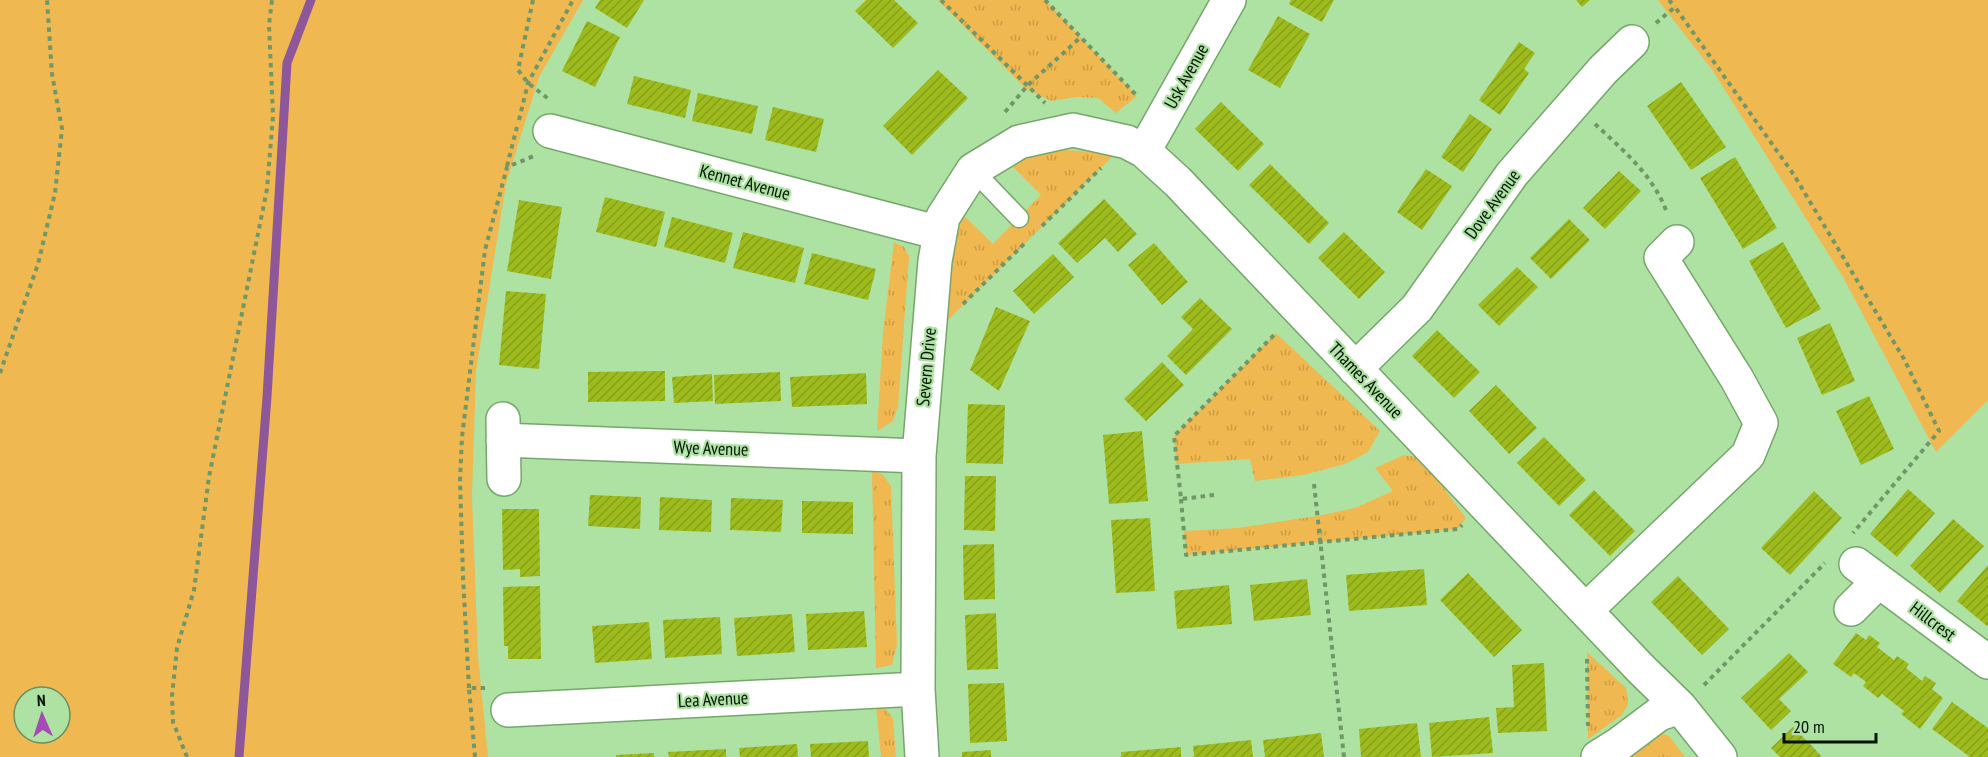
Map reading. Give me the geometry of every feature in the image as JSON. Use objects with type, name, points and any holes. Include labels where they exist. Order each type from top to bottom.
[{"type":"street","name":"Usk Avenue","points":[[1144,151],[1229,0]]},
{"type":"street","name":"Dove Avenue","points":[[1355,369],[1417,308],[1512,174],[1603,70],[1632,43]]},
{"type":"street","name":"Kennet Avenue","points":[[550,129],[940,232]]},
{"type":"street","name":"Severn Drive","points":[[922,757],[918,689],[919,456],[935,261],[942,217],[973,170],[1019,142],[1073,130],[1127,142],[1144,151]]},
{"type":"street","name":"Thames Avenue","points":[[1144,151],[1178,182],[1641,669],[1680,706],[1720,757]]},
{"type":"street","points":[[1586,610],[1748,455],[1761,423],[1737,379],[1661,258],[1677,242]]},
{"type":"street","name":"Wye Avenue","points":[[504,479],[503,428],[919,456]]},
{"type":"street","points":[[1851,609],[1858,565]]},
{"type":"street","name":"Hillcrest","points":[[1858,565],[1988,662]]},
{"type":"street","name":"Lea Avenue","points":[[508,710],[918,689]]},
{"type":"street","points":[[1593,743],[1619,744],[1659,714],[1680,706]]},
{"type":"lane","points":[[973,170],[1019,218]]},
{"type":"path","points":[[0,374],[38,264],[55,193],[62,129],[52,74],[47,0]]},
{"type":"path","points":[[187,757],[173,722],[172,696],[177,648],[194,590],[209,477],[267,189],[273,116],[269,25],[272,0]]},
{"type":"path","points":[[533,0],[519,70],[528,83],[550,129]]},
{"type":"path","points":[[507,167],[528,83],[573,0]]},
{"type":"path","points":[[941,0],[1073,130]]},
{"type":"path","points":[[1045,0],[1161,121]]},
{"type":"path","points":[[1669,0],[1794,175],[1904,359],[1940,431],[1858,565],[1680,706]]},
{"type":"path","points":[[1632,43],[1675,7]]},
{"type":"path","points":[[998,119],[1028,85],[1081,37]]},
{"type":"path","points":[[1574,103],[1637,164],[1661,198],[1677,242]]},
{"type":"path","points":[[1299,310],[1174,436],[1186,555],[1458,529],[1487,506]]},
{"type":"path","points":[[1314,484],[1344,757]]},
{"type":"path","points":[[1181,499],[1214,495]]},
{"type":"path","points":[[1586,610],[1593,743]]},
{"type":"green space","points":[[0,0],[583,0],[539,77],[506,184],[476,371],[472,496],[478,656],[488,757],[0,757]]},
{"type":"green space","points":[[938,0],[1045,0],[1137,96],[1116,113],[1098,98],[1077,97],[1051,101],[1025,88]]},
{"type":"green space","points":[[1658,0],[1988,0],[1988,400],[1936,452],[1843,277],[1713,71]]},
{"type":"green space","points":[[1067,150],[1115,154],[939,329],[955,241],[963,215],[993,244],[1041,195],[1011,165],[1027,156]]},
{"type":"green space","points":[[894,242],[904,247],[909,256],[898,407],[893,421],[877,431],[883,333]]},
{"type":"green space","points":[[1276,333],[1380,431],[1368,452],[1345,464],[1303,475],[1255,481],[1250,459],[1176,464],[1174,436]]},
{"type":"green space","points":[[1404,455],[1421,458],[1466,518],[1458,529],[1186,555],[1184,531],[1237,528],[1317,516],[1355,508],[1393,491],[1375,468]]},
{"type":"green space","points":[[872,470],[883,475],[891,486],[897,645],[892,665],[876,668]]},
{"type":"green space","points":[[1587,652],[1626,688],[1628,704],[1622,715],[1588,739]]},
{"type":"green space","points":[[876,706],[886,709],[893,719],[896,757],[881,757]]},
{"type":"green space","points":[[1660,733],[1669,736],[1685,757],[1621,757]]},
{"type":"building","points":[[600,0],[644,0],[627,28],[595,8]]},
{"type":"building","points":[[866,0],[894,0],[918,23],[893,48],[855,11]]},
{"type":"building","points":[[1291,0],[1334,0],[1322,22],[1289,4]]},
{"type":"building","points":[[1576,0],[1590,0],[1582,7]]},
{"type":"building","points":[[1278,16],[1310,34],[1280,88],[1248,70]]},
{"type":"building","points":[[587,21],[620,37],[595,87],[562,71]]},
{"type":"building","points":[[1519,42],[1535,53],[1524,69],[1529,73],[1500,115],[1479,100]]},
{"type":"building","points":[[938,70],[968,98],[912,155],[883,126]]},
{"type":"building","points":[[634,76],[691,90],[685,118],[627,104]]},
{"type":"building","points":[[1681,82],[1726,147],[1691,170],[1647,106]]},
{"type":"building","points":[[698,93],[758,106],[752,134],[692,121]]},
{"type":"building","points":[[1221,102],[1264,144],[1238,171],[1195,129]]},
{"type":"building","points":[[773,107],[824,119],[816,152],[765,140]]},
{"type":"building","points":[[1470,114],[1492,129],[1463,172],[1441,157]]},
{"type":"building","points":[[1735,157],[1777,228],[1743,249],[1700,178]]},
{"type":"building","points":[[1270,164],[1329,223],[1309,244],[1249,185]]},
{"type":"building","points":[[1426,169],[1452,186],[1422,230],[1397,212]]},
{"type":"building","points":[[1619,171],[1641,191],[1605,229],[1583,208]]},
{"type":"building","points":[[605,197],[665,212],[656,247],[596,232]]},
{"type":"building","points":[[1104,199],[1137,234],[1118,252],[1105,238],[1077,263],[1058,243]]},
{"type":"building","points":[[519,200],[562,207],[551,279],[507,271]]},
{"type":"building","points":[[672,217],[733,233],[725,263],[664,247]]},
{"type":"building","points":[[1569,219],[1590,240],[1551,279],[1530,258]]},
{"type":"building","points":[[743,232],[804,248],[795,283],[733,268]]},
{"type":"building","points":[[1344,232],[1385,272],[1359,299],[1318,258]]},
{"type":"building","points":[[1783,242],[1821,309],[1786,328],[1749,261]]},
{"type":"building","points":[[1154,243],[1188,282],[1162,305],[1128,265]]},
{"type":"building","points":[[812,253],[876,269],[868,300],[804,284]]},
{"type":"building","points":[[1053,254],[1074,277],[1034,314],[1013,291]]},
{"type":"building","points":[[1517,267],[1538,287],[1499,326],[1478,305]]},
{"type":"building","points":[[506,291],[546,294],[539,369],[499,365]]},
{"type":"building","points":[[1200,298],[1232,329],[1186,375],[1167,356],[1193,329],[1181,317]]},
{"type":"building","points":[[996,307],[1030,321],[999,391],[970,370]]},
{"type":"building","points":[[1830,323],[1855,381],[1822,395],[1797,338]]},
{"type":"building","points":[[1437,330],[1480,372],[1454,398],[1412,356]]},
{"type":"building","points":[[1162,362],[1184,385],[1146,421],[1124,399]]},
{"type":"building","points":[[665,371],[665,401],[588,402],[588,372]]},
{"type":"building","points":[[780,372],[781,401],[715,404],[714,375]]},
{"type":"building","points":[[866,373],[867,404],[792,407],[790,377]]},
{"type":"building","points":[[712,374],[713,401],[674,403],[672,377]]},
{"type":"building","points":[[1496,385],[1537,428],[1509,454],[1469,411]]},
{"type":"building","points":[[1869,396],[1894,449],[1861,465],[1836,411]]},
{"type":"building","points":[[968,404],[1005,405],[1003,464],[966,463]]},
{"type":"building","points":[[1142,431],[1148,501],[1109,504],[1103,435]]},
{"type":"building","points":[[1544,437],[1586,480],[1559,506],[1517,463]]},
{"type":"building","points":[[965,476],[996,476],[995,531],[964,530]]},
{"type":"building","points":[[1908,489],[1935,513],[1897,557],[1870,534]]},
{"type":"building","points":[[1594,490],[1635,531],[1610,556],[1569,515]]},
{"type":"building","points":[[1814,491],[1842,518],[1790,575],[1761,548]]},
{"type":"building","points":[[590,495],[641,497],[640,529],[588,526]]},
{"type":"building","points":[[660,497],[712,500],[711,532],[659,530]]},
{"type":"building","points":[[731,498],[783,500],[781,532],[730,530]]},
{"type":"building","points":[[802,501],[853,502],[853,534],[802,533]]},
{"type":"building","points":[[502,509],[539,509],[540,576],[520,577],[520,569],[503,570]]},
{"type":"building","points":[[1150,518],[1155,591],[1116,593],[1111,520]]},
{"type":"building","points":[[1953,519],[1984,546],[1940,593],[1910,566]]},
{"type":"building","points":[[994,544],[995,599],[964,600],[963,545]]},
{"type":"building","points":[[1988,565],[1988,625],[1987,626],[1957,601]]},
{"type":"building","points":[[1424,569],[1427,605],[1349,611],[1346,575]]},
{"type":"building","points":[[1468,573],[1522,630],[1494,657],[1440,600]]},
{"type":"building","points":[[1678,576],[1729,629],[1702,655],[1651,602]]},
{"type":"building","points":[[1307,579],[1311,615],[1254,621],[1250,585]]},
{"type":"building","points":[[1229,585],[1232,624],[1177,629],[1174,591]]},
{"type":"building","points":[[540,586],[541,659],[508,659],[508,646],[504,646],[503,587]]},
{"type":"building","points":[[864,611],[867,647],[808,650],[806,614]]},
{"type":"building","points":[[996,613],[998,669],[967,670],[965,615]]},
{"type":"building","points":[[792,614],[795,652],[737,656],[734,618]]},
{"type":"building","points":[[720,617],[722,654],[665,658],[663,620]]},
{"type":"building","points":[[649,622],[652,659],[595,663],[592,626]]},
{"type":"building","points":[[1856,633],[1866,640],[1869,635],[1880,643],[1877,647],[1894,660],[1897,656],[1909,664],[1906,668],[1922,681],[1925,676],[1936,683],[1932,689],[1943,698],[1920,729],[1901,714],[1904,711],[1882,694],[1878,698],[1863,686],[1866,682],[1854,673],[1851,677],[1833,664]]},
{"type":"building","points":[[1789,653],[1808,672],[1779,699],[1791,711],[1771,730],[1741,698]]},
{"type":"building","points":[[1544,663],[1547,731],[1498,733],[1496,708],[1514,707],[1512,665]]},
{"type":"building","points":[[1004,683],[1007,741],[970,743],[968,684]]},
{"type":"building","points":[[1952,702],[1988,728],[1988,757],[1970,757],[1932,729]]},
{"type":"building","points":[[1489,717],[1493,753],[1432,757],[1429,723]]},
{"type":"building","points":[[1417,723],[1421,757],[1361,757],[1359,729]]},
{"type":"building","points":[[1793,727],[1822,757],[1780,757],[1771,748]]},
{"type":"building","points":[[1321,733],[1324,757],[1265,757],[1263,740]]},
{"type":"building","points":[[1251,740],[1253,757],[1194,757],[1193,746]]},
{"type":"building","points":[[868,741],[869,757],[811,757],[810,744]]},
{"type":"building","points":[[797,744],[798,757],[740,757],[739,748]]},
{"type":"building","points":[[1181,747],[1181,757],[1121,757],[1121,752]]},
{"type":"building","points":[[726,749],[726,757],[669,757],[668,752]]},
{"type":"building","points":[[991,750],[991,757],[962,757],[962,752]]},
{"type":"building","points":[[654,753],[654,757],[616,757],[616,755]]},
{"type":"waterway","points":[[239,757],[267,397],[287,63],[311,0]]}]
